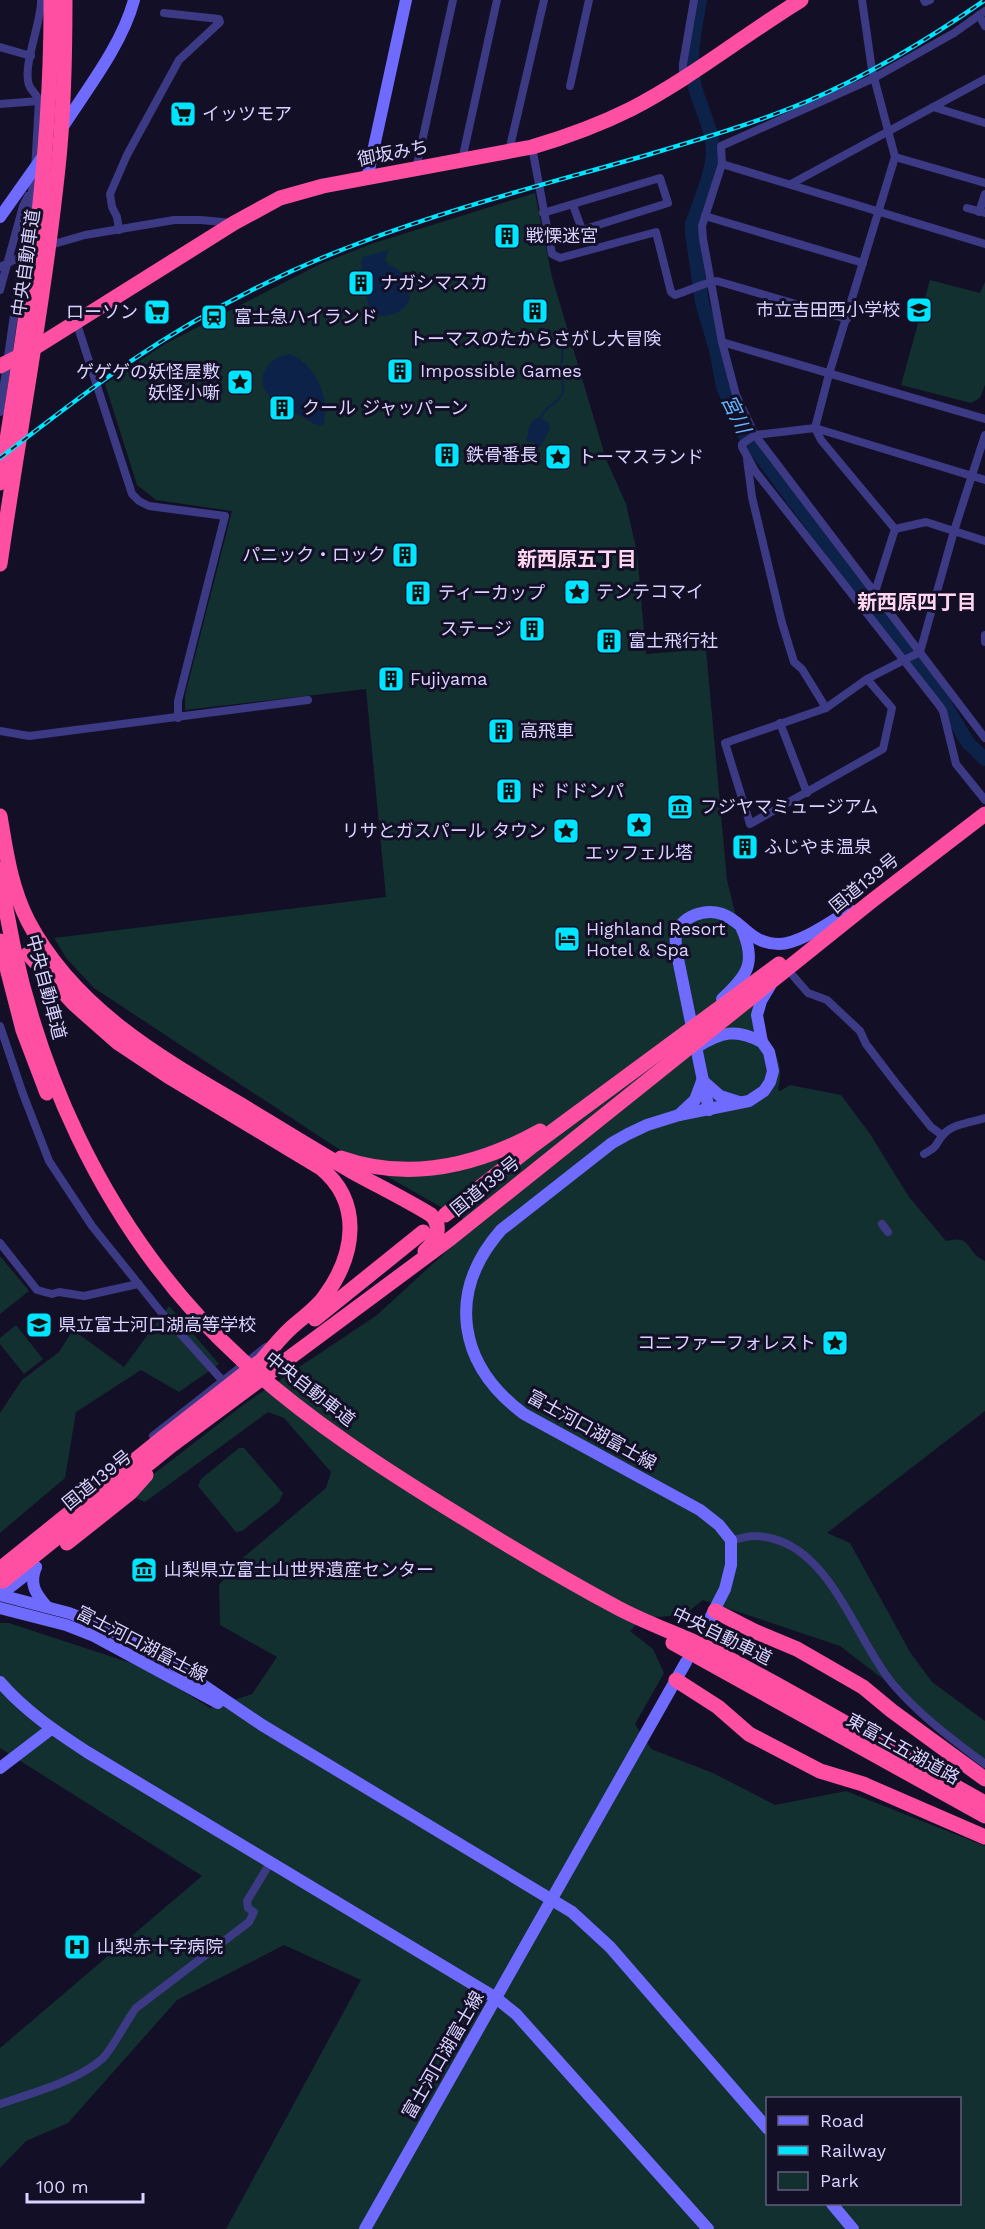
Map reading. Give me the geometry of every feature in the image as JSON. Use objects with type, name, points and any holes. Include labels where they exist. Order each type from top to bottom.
[{"type":"highway","name":"中央自動車道","points":[[0,564],[50,240],[58,167],[51,95],[51,0]]},
{"type":"highway","name":"中央自動車道","points":[[1,477],[36,245],[51,95],[65,0]]},
{"type":"highway","name":"御坂みち","points":[[4,365],[234,223],[279,198],[323,186],[532,147],[599,124],[632,108],[691,73],[801,0]]},
{"type":"highway","name":"国道139号","points":[[441,1219],[604,1093],[850,910],[985,801]]},
{"type":"highway","name":"国道139号","points":[[169,1440],[375,1296],[873,900],[985,814]]},
{"type":"highway","points":[[0,816],[11,877],[23,911],[40,942],[82,993],[105,1015],[150,1050],[309,1153],[340,1188],[348,1208],[350,1232],[348,1250],[337,1277],[311,1312],[290,1329],[260,1362]]},
{"type":"highway","name":"中央自動車道","points":[[0,869],[18,965],[47,1063],[74,1131],[110,1198],[141,1245],[185,1301],[239,1361]]},
{"type":"highway","name":"中央自動車道","points":[[0,942],[18,1014],[36,1065],[79,1158],[107,1204],[154,1271],[239,1361],[330,1439],[387,1478],[523,1560],[802,1715]]},
{"type":"highway","points":[[28,954],[74,1004],[117,1042],[151,1066],[309,1153],[351,1171],[431,1215],[452,1222],[468,1217],[526,1178]]},
{"type":"highway","points":[[309,1153],[383,1168],[447,1167],[488,1156],[510,1147],[604,1093]]},
{"type":"highway","points":[[375,1296],[431,1246],[436,1238],[441,1219]]},
{"type":"highway","name":"国道139号","points":[[1,1585],[260,1362],[423,1232]]},
{"type":"highway","name":"中央自動車道","points":[[266,1385],[390,1473],[526,1556],[619,1608],[713,1651],[810,1702]]},
{"type":"highway","points":[[0,1556],[123,1460],[169,1440]]},
{"type":"highway","points":[[36,1567],[130,1493],[169,1440]]},
{"type":"highway","points":[[715,1611],[797,1649],[863,1687],[985,1779]]},
{"type":"highway","points":[[676,1680],[718,1707],[749,1734],[820,1771],[863,1784],[985,1837]]},
{"type":"highway","name":"東富士五湖道路","points":[[810,1702],[985,1803]]},
{"type":"highway","name":"東富士五湖道路","points":[[802,1715],[985,1816]]},
{"type":"main road","points":[[2,212],[34,170],[119,38],[128,21],[134,0]]},
{"type":"main road","points":[[367,179],[406,0]]},
{"type":"main road","points":[[709,1110],[685,999],[676,941],[682,923],[693,916],[714,912],[725,916],[742,929],[768,943],[779,944],[790,942],[850,910]]},
{"type":"main road","points":[[604,1093],[662,1043],[723,998],[738,984],[745,975],[749,963],[749,951],[742,929]]},
{"type":"main road","name":"富士河口湖富士線","points":[[731,1540],[719,1525],[699,1510],[534,1420],[499,1395],[472,1351],[468,1334],[467,1301],[474,1269],[501,1230],[612,1143],[647,1125],[756,1098],[770,1082],[773,1071],[772,1060],[762,1042],[757,1022],[758,1009],[768,988],[785,972]]},
{"type":"main road","points":[[655,1075],[700,1045],[722,1034],[741,1033],[762,1042]]},
{"type":"main road","points":[[702,1080],[720,1096],[743,1103]]},
{"type":"main road","points":[[679,1116],[695,1100],[702,1080]]},
{"type":"main road","points":[[704,1630],[725,1589],[731,1566],[731,1540]]},
{"type":"main road","points":[[1,1585],[36,1567]]},
{"type":"main road","points":[[36,1567],[32,1583],[38,1597],[46,1607]]},
{"type":"main road","name":"富士河口湖富士線","points":[[1,1585],[46,1607],[85,1618],[114,1631],[176,1666],[262,1725],[572,1912],[610,1947],[766,2127]]},
{"type":"main road","name":"富士河口湖富士線","points":[[0,1608],[58,1622],[94,1636],[168,1678],[262,1725]]},
{"type":"main road","name":"富士河口湖富士線","points":[[364,2229],[686,1662]]},
{"type":"main road","points":[[0,1682],[23,1706],[51,1729],[496,1998],[516,2014],[708,2229]]},
{"type":"main road","points":[[0,1768],[51,1729]]},
{"type":"main road","points":[[833,2205],[854,2229]]},
{"type":"street","points":[[41,0],[40,18],[34,31],[28,85],[38,95],[51,95]]},
{"type":"street","points":[[416,169],[453,0]]},
{"type":"street","points":[[462,160],[497,0]]},
{"type":"street","points":[[509,151],[544,0]]},
{"type":"street","points":[[570,86],[589,0]]},
{"type":"street","points":[[691,73],[683,64],[694,0]]},
{"type":"street","points":[[862,0],[874,78],[895,156],[829,374],[815,428],[821,440],[895,529]]},
{"type":"street","points":[[924,0],[925,2],[930,0]]},
{"type":"street","points":[[119,230],[110,194],[127,155],[179,60],[220,22],[219,19],[164,13]]},
{"type":"street","points":[[983,731],[918,653],[875,592],[754,436],[736,395],[722,342],[702,239],[702,226],[722,164],[722,146],[874,78],[954,33],[982,13],[985,26]]},
{"type":"street","points":[[0,47],[31,56]]},
{"type":"street","points":[[791,184],[985,79]]},
{"type":"street","points":[[0,104],[51,95]]},
{"type":"street","points":[[0,412],[4,365],[23,255],[34,170],[51,95]]},
{"type":"street","points":[[933,107],[985,123]]},
{"type":"street","points":[[532,147],[552,254],[560,258],[656,232],[671,292],[675,295],[695,290],[710,282],[847,319]]},
{"type":"street","points":[[895,156],[985,183]]},
{"type":"street","points":[[722,164],[985,244]]},
{"type":"street","points":[[543,213],[660,178],[668,203],[582,230],[573,205]]},
{"type":"street","points":[[0,290],[4,265],[23,206],[32,188]]},
{"type":"street","points":[[967,208],[982,212],[985,194]]},
{"type":"street","points":[[705,216],[863,263]]},
{"type":"street","points":[[4,265],[59,241],[119,230],[174,220],[234,223]]},
{"type":"street","points":[[76,321],[132,494],[148,506],[225,516],[178,701],[178,718]]},
{"type":"street","points":[[722,342],[985,419]]},
{"type":"street","points":[[985,480],[815,428],[754,436],[742,444],[755,471],[906,660],[943,711],[956,764],[985,801]]},
{"type":"street","points":[[867,679],[892,708],[883,749],[750,824],[725,743],[826,708],[867,679],[918,653],[985,435]]},
{"type":"street","points":[[746,456],[752,497],[782,623],[794,662],[802,669],[826,708]]},
{"type":"street","points":[[895,529],[926,522],[985,541]]},
{"type":"street","points":[[875,592],[895,529]]},
{"type":"street","points":[[985,634],[983,640],[985,642]]},
{"type":"street","points":[[0,731],[29,736],[308,700]]},
{"type":"street","points":[[780,723],[807,793]]},
{"type":"street","points":[[785,972],[808,993],[827,1000],[860,1031],[866,1044],[931,1127],[942,1135]]},
{"type":"street","points":[[0,1026],[49,1161],[92,1226],[138,1284],[222,1380]]},
{"type":"street","points":[[924,1154],[936,1148],[942,1135],[951,1129],[985,1118]]},
{"type":"street","points":[[882,1224],[888,1232]]},
{"type":"street","points":[[0,1243],[37,1290],[52,1294],[84,1296],[138,1284]]},
{"type":"street","points":[[123,1460],[222,1380],[290,1329]]},
{"type":"street","points":[[731,1540],[754,1536],[784,1542],[814,1562],[834,1588],[891,1682],[939,1730],[985,1764]]},
{"type":"street","points":[[0,2104],[82,2073],[104,2058],[136,2008],[249,1922],[254,1912],[248,1908],[247,1901],[270,1863]]},
{"type":"green space","points":[[535,193],[552,277],[606,459],[626,504],[637,552],[646,654],[706,649],[727,880],[765,1034],[780,1067],[778,1090],[790,1085],[841,1095],[870,1134],[909,1197],[946,1241],[955,1239],[965,1242],[985,1261],[985,1411],[827,1533],[850,1543],[910,1652],[932,1682],[985,1721],[985,1760],[840,1646],[703,1600],[684,1615],[643,1618],[630,1631],[653,1649],[664,1673],[635,1724],[651,1749],[713,1773],[775,1805],[846,1791],[985,1846],[985,2229],[226,2229],[361,1980],[284,1945],[177,2000],[68,2123],[26,2141],[0,2168],[0,2048],[202,1876],[0,1748],[0,1623],[9,1623],[146,1668],[210,1708],[252,1694],[277,1657],[220,1625],[219,1585],[238,1562],[326,1488],[331,1472],[284,1418],[268,1412],[145,1502],[136,1498],[146,1480],[247,1402],[377,1315],[474,1226],[334,1146],[94,988],[67,959],[54,938],[386,897],[366,689],[185,710],[185,695],[232,511],[156,500],[137,485],[105,384],[165,344],[320,264],[374,243]]},
{"type":"green space","points":[[930,280],[980,293],[985,282],[985,385],[980,398],[971,403],[901,385]]},
{"type":"green space","points":[[0,1256],[29,1291],[0,1314]]},
{"type":"green space","points":[[169,1306],[219,1364],[179,1392],[141,1370],[76,1412],[65,1478],[0,1533],[0,1413],[22,1380],[59,1352],[73,1330],[124,1367]]},
{"type":"green space","points":[[16,1325],[43,1359],[24,1374],[0,1344],[0,1338]]},
{"type":"green space","points":[[239,1448],[244,1448],[283,1493],[279,1502],[242,1531],[236,1532],[198,1486],[201,1479]]},
{"type":"water","points":[[389,250],[385,260],[403,275],[410,299],[404,308],[395,314],[374,315],[368,304],[361,262],[363,257]]},
{"type":"water","points":[[291,354],[308,366],[319,383],[325,403],[324,424],[318,426],[299,415],[270,397],[263,387],[264,373],[272,361]]},
{"type":"water","points":[[539,417],[548,422],[550,428],[540,448],[533,442],[526,441],[531,424]]},
{"type":"waterway","name":"宮川","points":[[700,0],[692,65],[697,95],[710,133],[713,157],[706,186],[692,224],[692,234],[702,302],[716,350],[723,387],[744,434],[895,636],[926,672],[968,743],[985,759]]},
{"type":"waterway","points":[[541,417],[559,399],[563,390],[562,348],[557,344],[549,343]]},
{"type":"railway","points":[[0,458],[95,386],[155,345],[211,312],[297,268],[428,219],[688,143],[788,109],[831,91],[877,67],[921,42],[985,0]]},
{"type":"place","name":"イッツモア","points":[[183,114]]},
{"type":"place","name":"戦慄迷宮","points":[[507,236]]},
{"type":"place","name":"ナガシマスカ","points":[[361,283]]},
{"type":"place","name":"市立吉田西小学校","points":[[919,310]]},
{"type":"place","name":"トーマスのたからさがし大冒険","points":[[535,311]]},
{"type":"place","name":"ローソン","points":[[157,312]]},
{"type":"place","name":"富士急ハイランド","points":[[214,317]]},
{"type":"place","name":"Impossible Games","points":[[400,371]]},
{"type":"place","name":"ゲゲゲの妖怪屋敷 妖怪小噺","points":[[240,382]]},
{"type":"place","name":"クール ジャッパーン","points":[[282,408]]},
{"type":"place","name":"鉄骨番長","points":[[447,455]]},
{"type":"place","name":"トーマスランド","points":[[558,457]]},
{"type":"place","name":"パニック・ロック","points":[[405,555]]},
{"type":"place","name":"テンテコマイ","points":[[577,592]]},
{"type":"place","name":"ティーカップ","points":[[418,593]]},
{"type":"place","name":"ステージ","points":[[532,629]]},
{"type":"place","name":"富士飛行社","points":[[609,641]]},
{"type":"place","name":"Fujiyama","points":[[391,679]]},
{"type":"place","name":"高飛車","points":[[501,731]]},
{"type":"place","name":"ド ドドンパ","points":[[509,791]]},
{"type":"place","name":"フジヤマミュージアム","points":[[680,807]]},
{"type":"place","name":"エッフェル塔","points":[[639,825]]},
{"type":"place","name":"リサとガスパール タウン","points":[[566,831]]},
{"type":"place","name":"ふじやま温泉","points":[[745,847]]},
{"type":"place","name":"Highland Resort Hotel & Spa","points":[[567,939]]},
{"type":"place","name":"県立富士河口湖高等学校","points":[[39,1325]]},
{"type":"place","name":"コニファーフォレスト","points":[[835,1343]]},
{"type":"place","name":"山梨県立富士山世界遺産センター","points":[[144,1570]]},
{"type":"place","name":"山梨赤十字病院","points":[[77,1947]]},
{"type":"district","name":"新西原五丁目","points":[[577,559]]},
{"type":"district","name":"新西原四丁目","points":[[917,602]]}]
